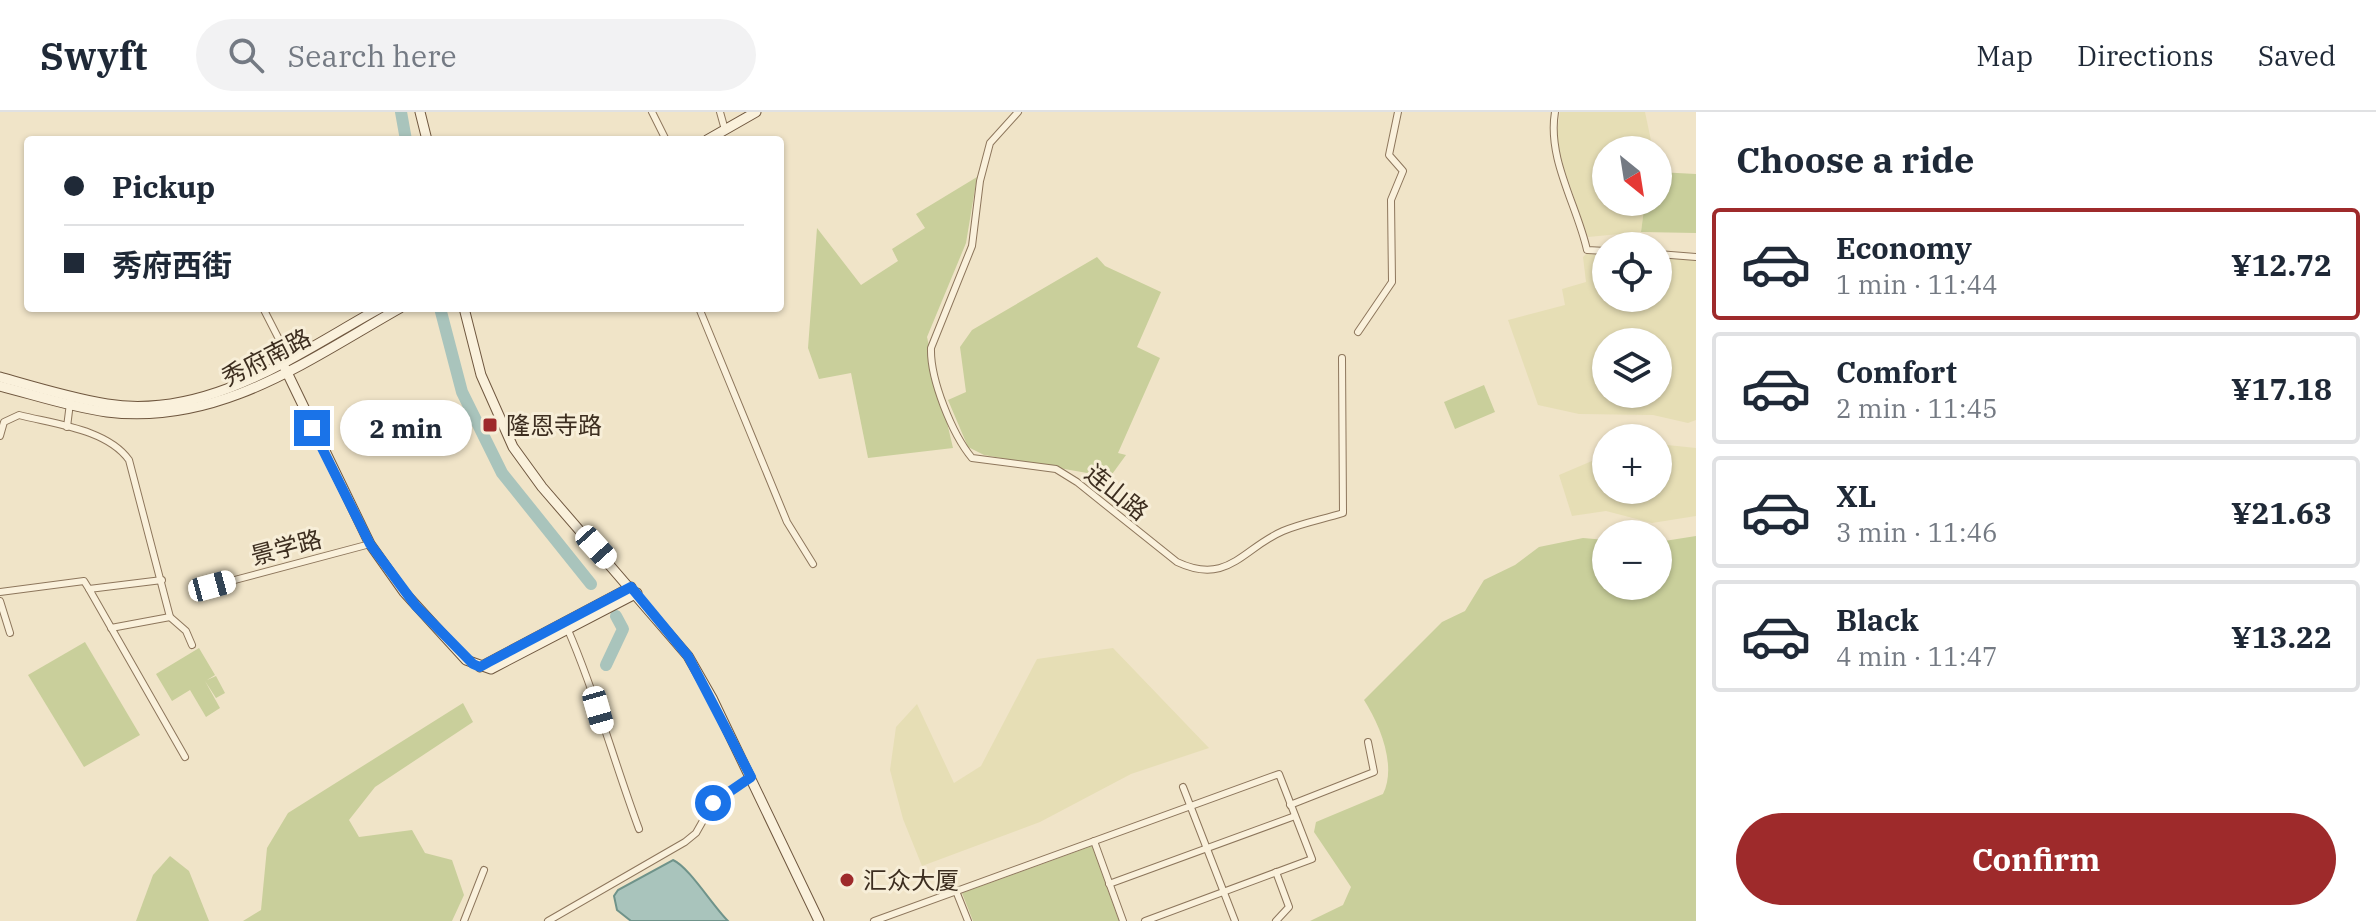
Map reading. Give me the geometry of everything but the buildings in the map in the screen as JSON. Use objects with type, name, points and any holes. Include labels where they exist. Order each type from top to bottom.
[{"type":"street","points":[[420,112],[426,136]]},
{"type":"street","points":[[652,112],[664,136]]},
{"type":"street","points":[[720,112],[725,130]]},
{"type":"street","points":[[714,136],[756,112]]},
{"type":"street","name":"连山路","points":[[1018,112],[990,143],[980,181],[972,246],[931,348],[931,366],[937,387],[963,448],[972,458],[1056,469],[1177,562],[1210,571],[1230,565],[1282,531],[1343,513],[1342,358]]},
{"type":"street","points":[[1358,332],[1392,282],[1391,200],[1403,171],[1389,155],[1398,112]]},
{"type":"street","points":[[1555,112],[1556,156],[1580,218],[1587,250],[1592,250]]},
{"type":"street","points":[[1672,255],[1696,257]]},
{"type":"street","points":[[265,312],[284,349],[282,362],[370,544],[416,606],[466,660],[491,669],[568,630],[634,590]]},
{"type":"street","name":"秀府南路","points":[[0,386],[71,400],[164,405],[217,393],[282,362],[373,312]]},
{"type":"street","name":"秀府南路","points":[[0,377],[108,412],[153,414],[203,407],[233,399],[287,372],[393,312]]},
{"type":"street","points":[[465,312],[481,375],[513,447],[542,487],[688,656],[751,777],[819,921]]},
{"type":"street","points":[[701,312],[787,522],[813,564]]},
{"type":"street","points":[[67,427],[71,400]]},
{"type":"street","points":[[0,436],[4,422],[19,415],[112,442],[129,460],[170,617],[186,631],[192,645]]},
{"type":"street","name":"景学路","points":[[212,586],[370,544]]},
{"type":"street","points":[[89,589],[162,580]]},
{"type":"street","points":[[0,592],[84,581],[185,757]]},
{"type":"street","points":[[480,667],[634,590]]},
{"type":"street","points":[[0,601],[10,633]]},
{"type":"street","points":[[111,628],[170,617]]},
{"type":"street","points":[[568,630],[592,683],[611,752],[639,829]]},
{"type":"street","points":[[1290,805],[1374,772],[1368,742]]},
{"type":"street","points":[[874,921],[1279,774],[1312,859],[1145,921]]},
{"type":"street","points":[[548,921],[685,842],[696,833],[713,803],[751,777]]},
{"type":"street","points":[[1183,787],[1235,921]]},
{"type":"street","points":[[1109,884],[1295,816]]},
{"type":"street","points":[[1094,841],[1123,921]]},
{"type":"street","points":[[464,921],[484,870]]},
{"type":"street","points":[[1276,872],[1289,907],[1276,921]]},
{"type":"street","points":[[956,891],[968,921]]},
{"type":"shaded area","points":[[1560,112],[1645,112],[1650,136],[1592,136],[1592,216],[1643,216],[1641,232],[1592,232],[1592,237],[1588,237],[1561,160],[1557,134]]},
{"type":"shaded area","points":[[1592,254],[1592,312],[1672,312],[1672,259],[1696,260],[1696,420],[1688,423],[1653,415],[1579,414],[1538,405],[1508,320],[1565,305],[1562,289],[1586,282],[1583,257]]},
{"type":"shaded area","points":[[1672,445],[1696,448],[1696,516],[1640,520],[1606,511],[1572,516],[1559,475],[1592,461],[1592,504],[1672,504]]},
{"type":"shaded area","points":[[1113,648],[1209,748],[1131,774],[1040,822],[922,866],[903,819],[890,770],[896,727],[917,704],[954,783],[981,766],[1037,659]]},
{"type":"green space","points":[[1672,173],[1696,174],[1696,233],[1641,232],[1643,216],[1672,216]]},
{"type":"green space","points":[[977,177],[966,243],[927,337],[953,448],[868,458],[851,373],[819,379],[808,348],[817,228],[861,285],[898,261],[892,249],[925,228],[916,214]]},
{"type":"green space","points":[[1097,257],[1105,266],[1161,292],[1137,347],[1160,358],[1118,453],[1126,455],[1110,477],[984,455],[968,447],[948,400],[966,392],[960,347],[972,330]]},
{"type":"green space","points":[[1484,385],[1495,412],[1455,429],[1444,402]]},
{"type":"green space","points":[[1696,536],[1696,921],[1310,921],[1343,905],[1351,887],[1314,832],[1316,822],[1383,794],[1387,783],[1385,746],[1364,700],[1442,622],[1465,611],[1484,580],[1515,565],[1539,547],[1592,539],[1592,600],[1672,600],[1672,540]]},
{"type":"green space","points":[[85,642],[140,735],[84,767],[28,675]]},
{"type":"green space","points":[[199,648],[215,675],[207,680],[216,676],[225,693],[216,698],[205,681],[220,708],[206,717],[190,690],[172,701],[156,674]]},
{"type":"green space","points":[[463,703],[473,722],[375,787],[349,820],[359,837],[412,830],[425,853],[452,860],[464,895],[452,921],[243,921],[261,910],[267,848],[288,813]]},
{"type":"green space","points":[[1092,846],[1119,921],[973,921],[962,893]]},
{"type":"green space","points":[[170,856],[189,871],[209,921],[136,921],[153,875]]},
{"type":"water","points":[[673,860],[686,870],[728,921],[631,921],[617,910],[614,896],[618,890]]},
{"type":"waterway","points":[[401,112],[405,136]]},
{"type":"waterway","points":[[441,312],[462,392],[502,473],[591,584]]},
{"type":"waterway","points":[[606,665],[623,629],[616,616]]},
{"type":"place","name":"隆恩寺路","points":[[490,425]]},
{"type":"place","name":"汇众大厦","points":[[847,880]]},
{"type":"route","points":[[312,428],[370,544],[416,606],[473,664],[480,667],[631,587],[688,656],[751,777],[713,803]]}]
